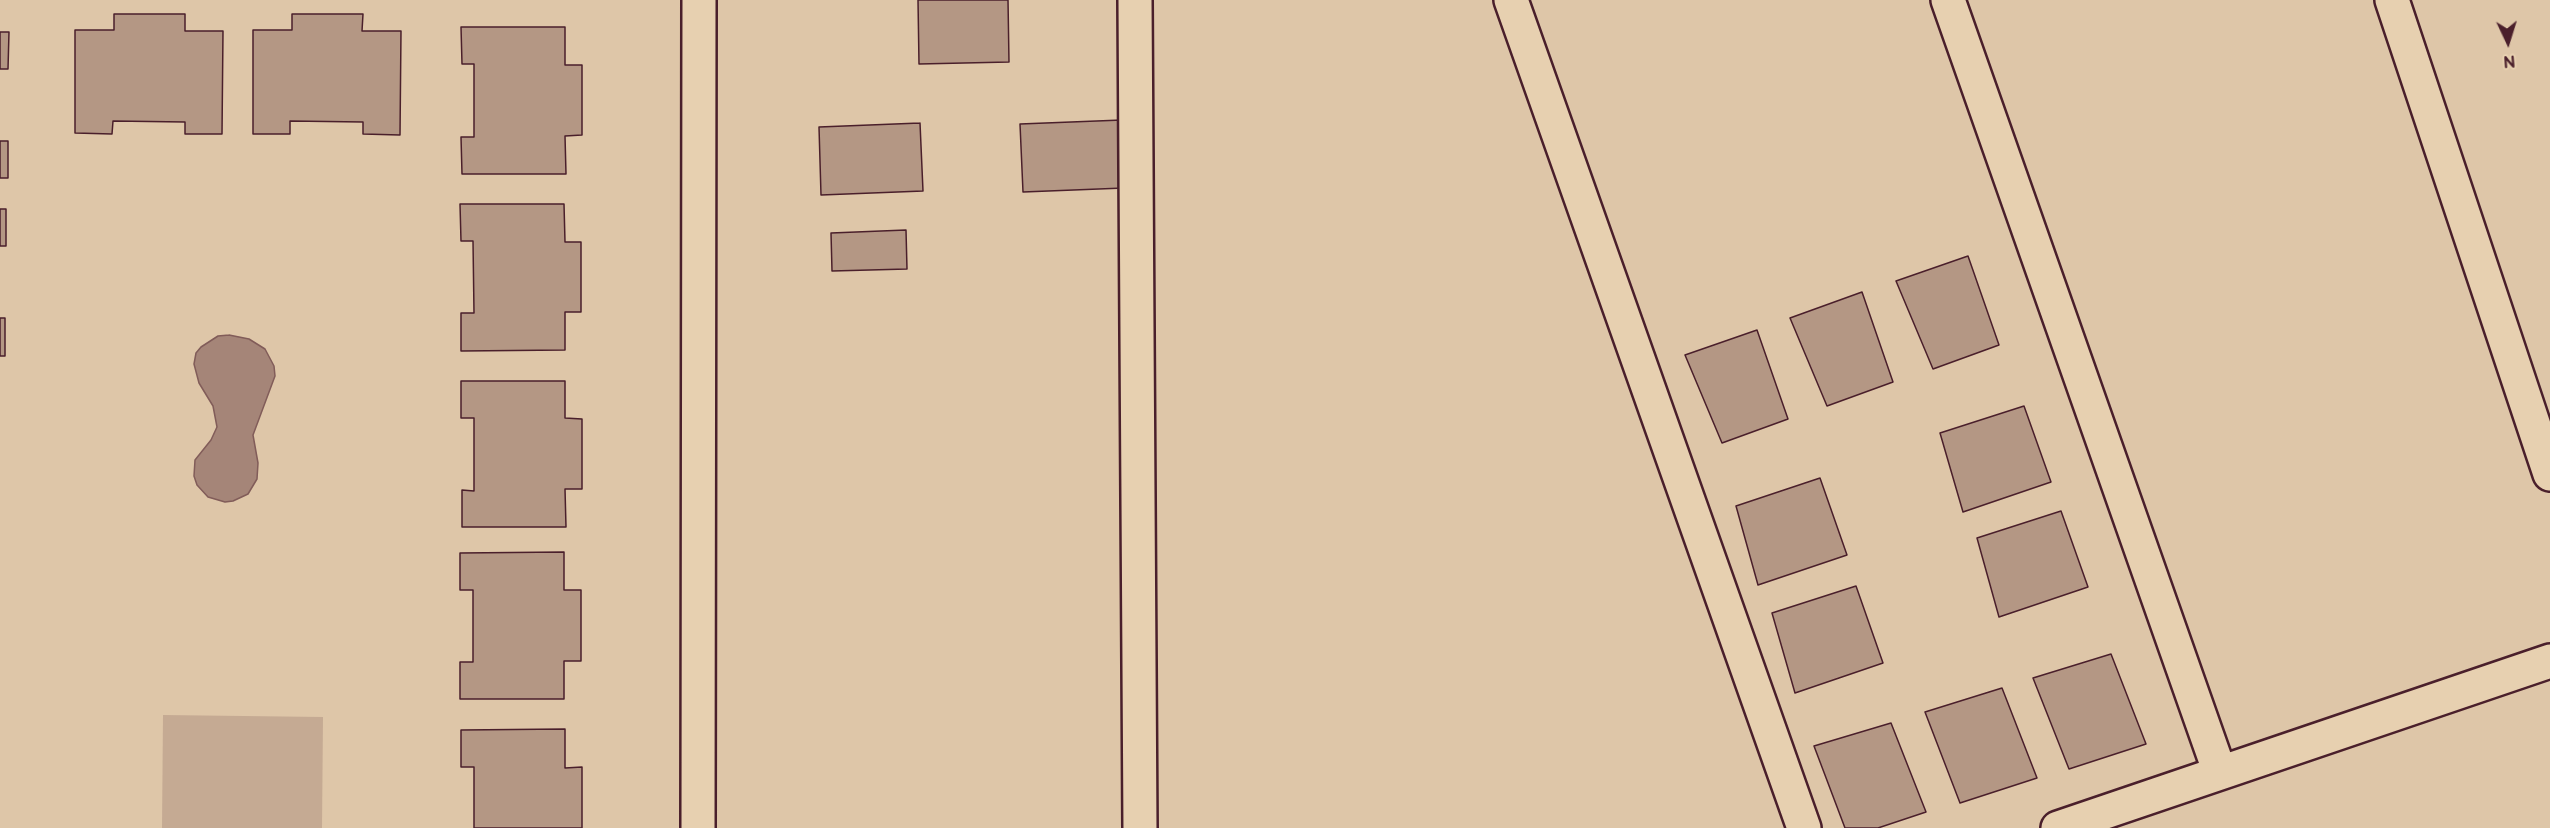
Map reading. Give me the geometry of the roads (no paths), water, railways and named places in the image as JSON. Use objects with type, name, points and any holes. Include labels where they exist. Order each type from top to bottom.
[{"type":"street","points":[[698,828],[699,0]]},
{"type":"street","points":[[1135,0],[1140,828]]},
{"type":"street","points":[[1511,0],[1804,828]]},
{"type":"street","points":[[1948,0],[2220,773]]},
{"type":"street","points":[[2392,0],[2550,474]]},
{"type":"street","points":[[2058,828],[2550,661]]}]
